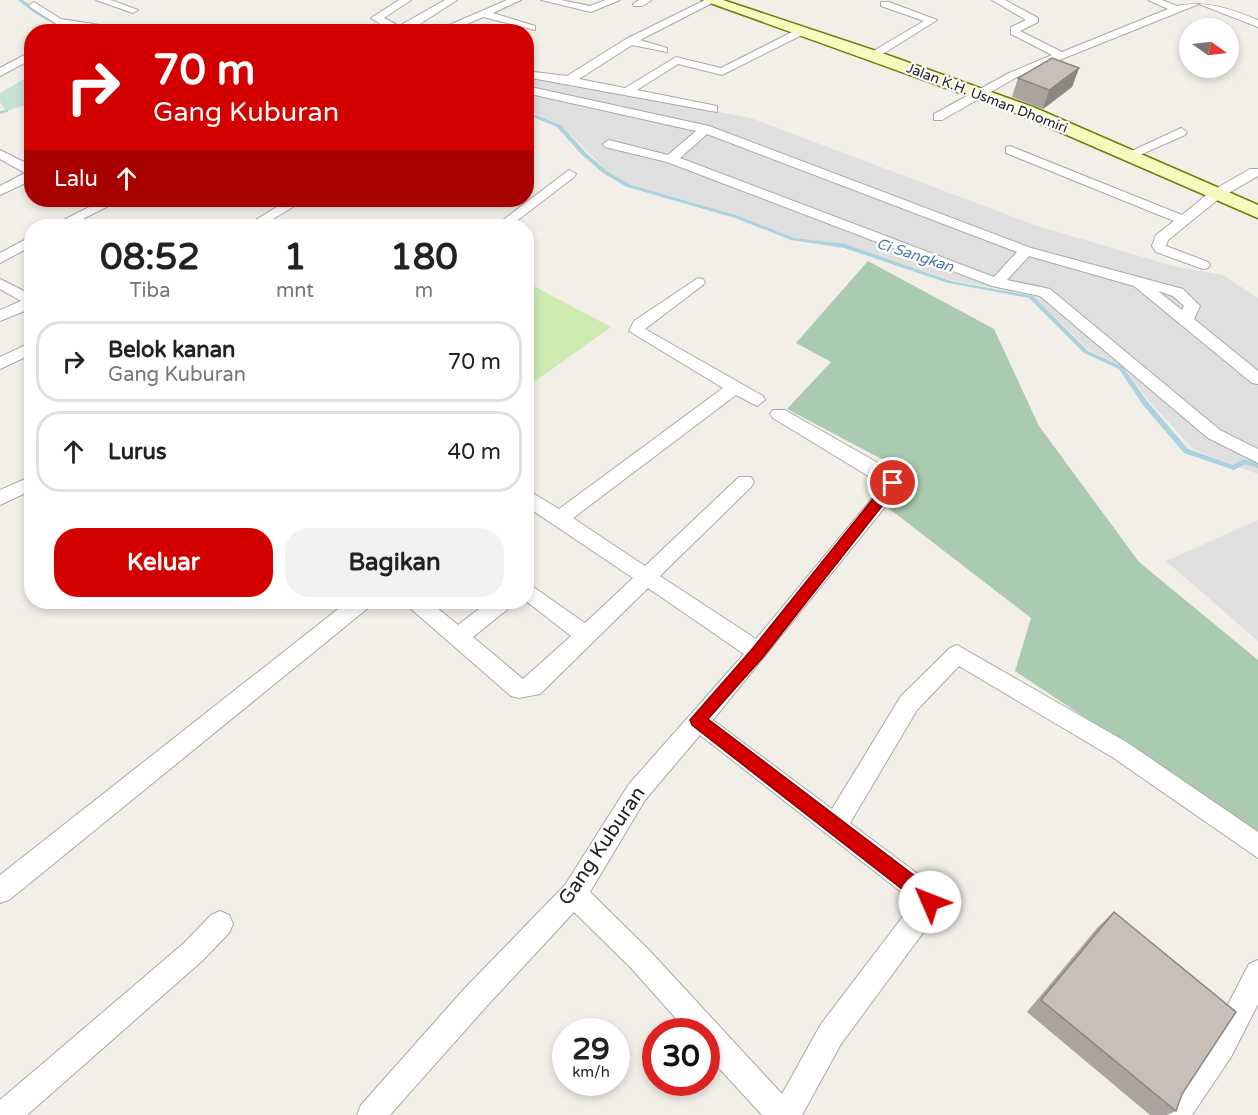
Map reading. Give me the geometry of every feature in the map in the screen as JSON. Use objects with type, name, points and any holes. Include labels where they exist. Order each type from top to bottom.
[{"type":"main road","name":"Jalan K.H. Usman Dhomiri","points":[[711,0],[978,93],[1129,155],[1215,195],[1258,212]]},
{"type":"street","points":[[101,0],[133,10]]},
{"type":"street","points":[[384,24],[376,18],[406,0]]},
{"type":"street","points":[[413,24],[453,0]]},
{"type":"street","points":[[458,24],[516,0]]},
{"type":"street","points":[[546,0],[591,9],[615,0]]},
{"type":"street","points":[[569,80],[630,40],[711,0]]},
{"type":"street","points":[[997,0],[1034,20],[1015,29],[1015,32],[1060,55]]},
{"type":"street","points":[[1153,0],[1176,9]]},
{"type":"street","points":[[938,117],[978,93],[1060,55],[1201,0],[1258,24]]},
{"type":"street","points":[[874,55],[932,20],[885,4]]},
{"type":"street","points":[[34,5],[62,24]]},
{"type":"street","points":[[484,14],[518,24]]},
{"type":"street","points":[[626,92],[676,60],[722,72],[802,31]]},
{"type":"street","points":[[630,40],[663,50]]},
{"type":"street","points":[[0,73],[24,59]]},
{"type":"street","points":[[534,75],[713,109]]},
{"type":"street","points":[[534,92],[705,129],[1026,251],[1139,283],[1170,289],[1189,300],[1192,306],[1186,319],[1258,380]]},
{"type":"street","points":[[671,159],[705,129]]},
{"type":"street","points":[[1129,155],[1182,132]]},
{"type":"street","points":[[609,144],[671,159],[997,283],[1046,292],[1214,434],[1258,457]]},
{"type":"street","points":[[1010,150],[1184,220]]},
{"type":"street","points":[[648,153],[647,159],[687,174],[754,190]]},
{"type":"street","points":[[0,154],[24,168]]},
{"type":"street","points":[[1203,265],[1159,246],[1161,238],[1215,195],[1255,172]]},
{"type":"street","points":[[534,201],[569,174]]},
{"type":"street","points":[[0,191],[24,178]]},
{"type":"street","points":[[73,219],[98,207]]},
{"type":"street","points":[[265,219],[285,207]]},
{"type":"street","points":[[511,219],[526,207]]},
{"type":"street","points":[[0,259],[24,245]]},
{"type":"street","points":[[997,283],[1026,251]]},
{"type":"street","points":[[698,282],[639,324],[637,331],[757,400]]},
{"type":"street","points":[[0,283],[24,296]]},
{"type":"street","points":[[0,316],[24,305]]},
{"type":"street","points":[[0,364],[24,351]]},
{"type":"street","points":[[559,519],[735,387]]},
{"type":"street","name":"Gang Kuburan","points":[[371,1115],[475,998],[574,894],[637,792],[758,652],[893,483],[888,477],[779,414]]},
{"type":"street","points":[[426,609],[519,689],[532,687],[746,482]]},
{"type":"street","points":[[0,498],[24,486]]},
{"type":"street","points":[[534,502],[758,652]]},
{"type":"street","points":[[534,596],[587,636]]},
{"type":"street","points":[[0,891],[73,830],[352,609]]},
{"type":"street","points":[[459,636],[493,609]]},
{"type":"street","points":[[835,825],[909,703],[957,654],[1120,750],[1258,846]]},
{"type":"street","points":[[698,720],[925,895],[930,902],[831,1034],[784,1115],[720,1047]]},
{"type":"street","points":[[574,894],[640,958],[694,1018]]},
{"type":"street","points":[[5,1115],[193,952],[220,924]]},
{"type":"street","points":[[1174,1115],[1202,1080],[1238,1018],[1258,973]]},
{"type":"shaded area","points":[[534,77],[751,118],[1037,226],[1177,267],[1223,275],[1258,298],[1258,474],[1194,450],[1150,402],[1124,368],[1089,350],[1032,295],[951,280],[846,245],[794,238],[739,216],[631,185],[607,171],[561,125],[534,113]]},
{"type":"shaded area","points":[[1258,520],[1258,641],[1166,561]]},
{"type":"green space","points":[[24,79],[24,105],[6,111],[0,102],[0,93]]},
{"type":"green space","points":[[868,261],[994,329],[1039,426],[1139,562],[1258,660],[1258,832],[1015,671],[1031,618],[887,507],[908,473],[787,409],[831,362],[796,343]]},
{"type":"green space","points":[[534,286],[611,327],[534,382]]},
{"type":"building","points":[[1052,58],[1079,68],[1049,90],[1018,78]]},
{"type":"building","points":[[1114,912],[1236,1012],[1182,1094],[1176,1111],[1041,1000]]},
{"type":"waterway","name":"Ci Sangkan","points":[[20,0],[59,24]]},
{"type":"waterway","points":[[0,113],[6,111]]},
{"type":"waterway","name":"Ci Sangkan","points":[[534,115],[559,126],[584,154],[605,172],[629,186],[737,217],[793,239],[845,246],[950,282],[1031,297],[1086,352],[1121,368],[1145,403],[1186,451],[1234,468],[1244,461],[1258,466]]},
{"type":"route","points":[[893,483],[758,652],[698,720],[929,898],[930,902]]}]
